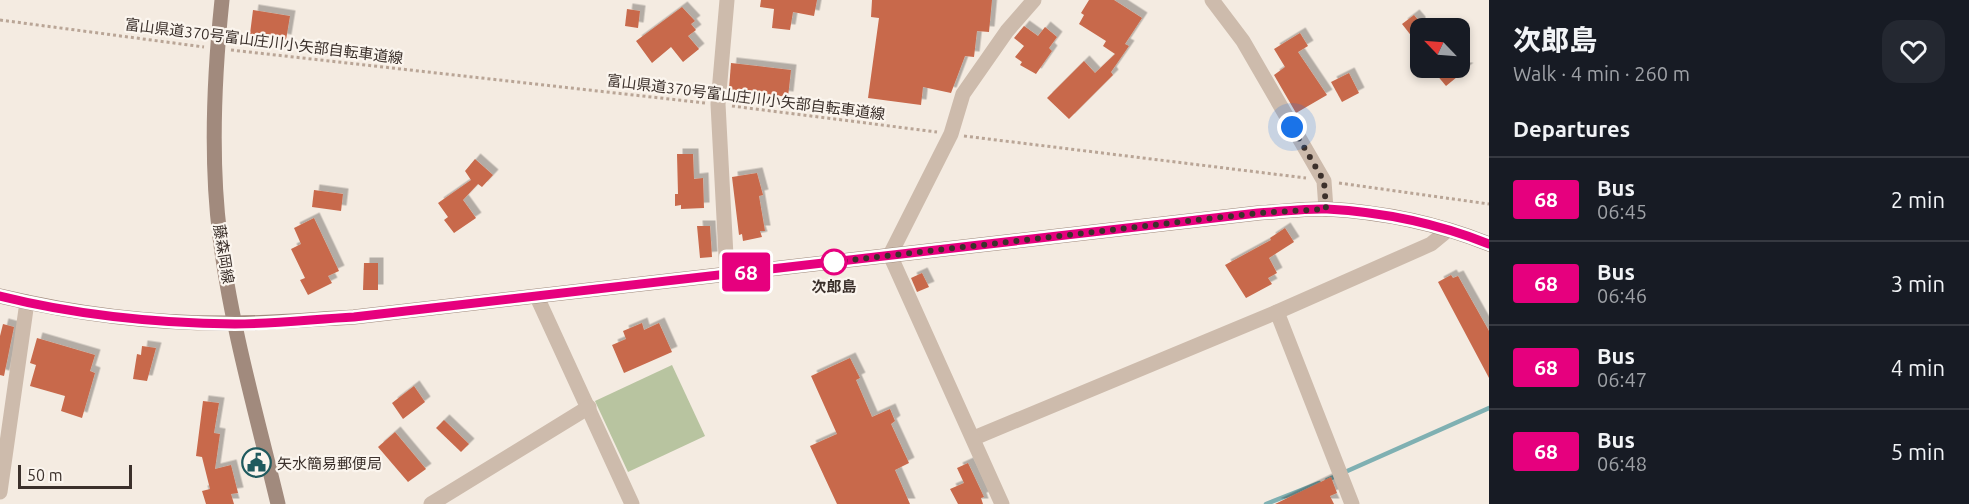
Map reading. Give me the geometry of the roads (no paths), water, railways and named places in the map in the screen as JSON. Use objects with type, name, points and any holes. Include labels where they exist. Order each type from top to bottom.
[{"type":"main road","name":"藤森岡線","points":[[222,0],[217,49],[214,154],[220,236],[236,324],[278,504]]},
{"type":"main road","points":[[0,296],[145,320],[236,324],[354,317],[1258,213],[1326,209],[1384,216],[1448,230],[1489,244]]},
{"type":"street","points":[[727,0],[718,104],[727,275]]},
{"type":"street","points":[[1002,504],[890,255],[951,134],[963,94],[1006,31],[1034,0]]},
{"type":"street","points":[[1212,0],[1243,41],[1324,181],[1326,209]]},
{"type":"street","points":[[974,438],[1277,312],[1431,244],[1448,230]]},
{"type":"street","points":[[537,297],[632,504]]},
{"type":"street","points":[[0,492],[27,302]]},
{"type":"street","points":[[1277,312],[1352,504]]},
{"type":"street","points":[[431,504],[589,407]]},
{"type":"waterway","points":[[1327,480],[1489,408]]},
{"type":"waterway","points":[[1266,504],[1319,483]]},
{"type":"place","name":"次郎島","points":[[834,262]]},
{"type":"place","name":"矢水簡易郵便局","points":[[256,463]]}]
